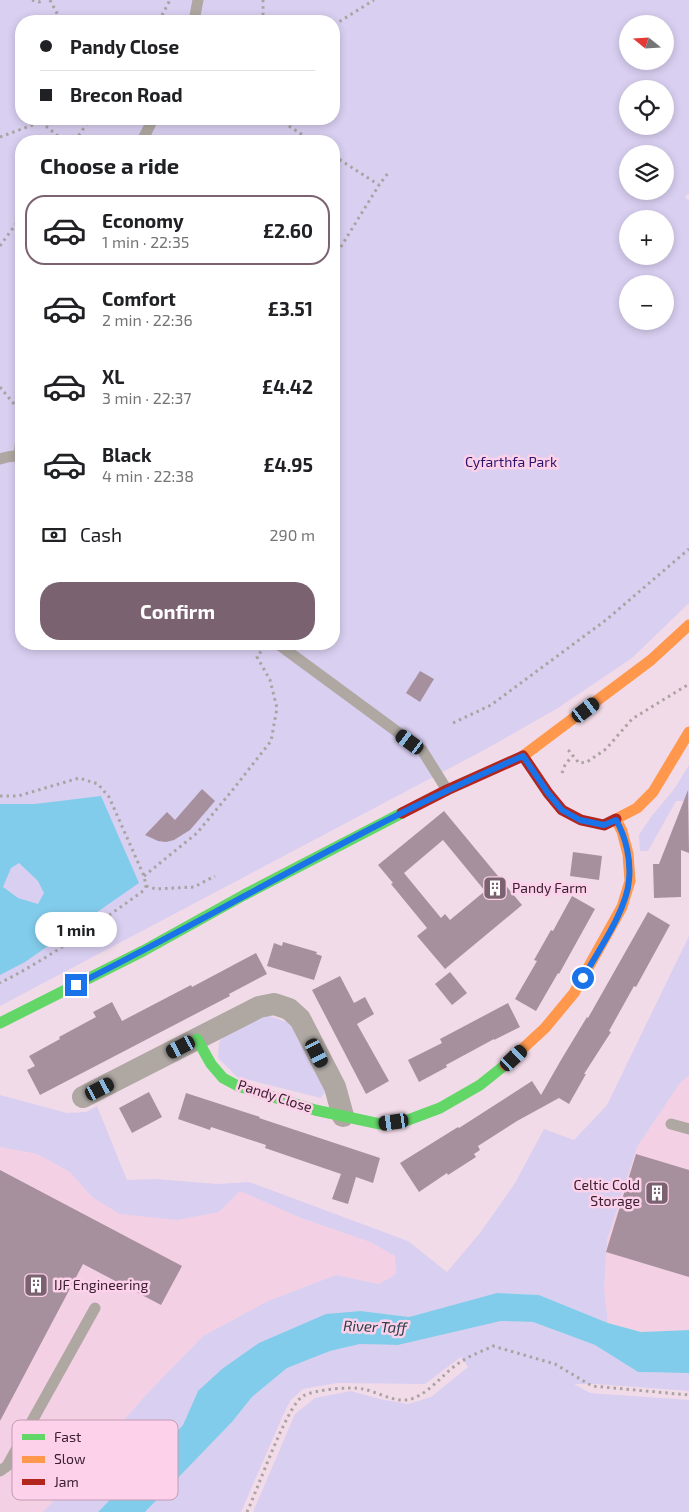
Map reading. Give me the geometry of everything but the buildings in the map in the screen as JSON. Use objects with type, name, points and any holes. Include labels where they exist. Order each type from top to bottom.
[{"type":"street","points":[[0,1023],[143,951],[244,895],[446,790],[523,756],[651,660],[689,625]]},
{"type":"street","points":[[523,756],[562,810],[580,820],[604,825],[637,808],[652,792],[689,732]]},
{"type":"street","name":"Pandy Close","points":[[197,1039],[212,1064],[224,1078],[238,1086],[314,1110],[380,1124],[408,1120],[440,1108],[480,1085],[514,1058],[545,1028],[574,993],[622,907],[630,881],[628,854],[622,830],[616,820]]},
{"type":"street","points":[[83,1097],[259,1007],[274,1004],[289,1009],[300,1019],[335,1087],[343,1116]]},
{"type":"lane","points":[[195,15],[198,0]]},
{"type":"lane","points":[[0,459],[15,458]]},
{"type":"lane","points":[[286,650],[422,750],[446,790]]},
{"type":"lane","points":[[671,1124],[689,1129]]},
{"type":"lane","points":[[33,1420],[95,1308]]},
{"type":"lane","points":[[0,1471],[7,1466],[12,1457]]},
{"type":"path","points":[[32,0],[39,2],[43,0]]},
{"type":"path","points":[[50,0],[58,15]]},
{"type":"path","points":[[162,15],[170,0]]},
{"type":"path","points":[[263,0],[263,15]]},
{"type":"path","points":[[340,21],[374,0]]},
{"type":"path","points":[[0,136],[32,125]]},
{"type":"path","points":[[45,125],[57,135]]},
{"type":"path","points":[[287,125],[303,135]]},
{"type":"path","points":[[340,160],[379,185]]},
{"type":"path","points":[[340,248],[388,173]]},
{"type":"path","points":[[0,246],[15,225]]},
{"type":"path","points":[[0,387],[15,405]]},
{"type":"path","points":[[453,723],[491,705],[606,620],[689,549]]},
{"type":"path","points":[[144,876],[197,833],[232,792],[271,741],[277,708],[270,680],[257,657],[262,650]]},
{"type":"path","points":[[576,745],[569,751],[579,762],[587,762],[606,749],[632,719],[689,684]]},
{"type":"path","points":[[0,796],[18,796],[79,778],[98,784],[109,797],[144,876],[146,886],[143,891],[112,913],[30,968],[0,982]]},
{"type":"path","points":[[146,886],[156,889],[194,887],[215,876]]},
{"type":"path","points":[[247,1512],[279,1435],[292,1409],[302,1396],[324,1390],[362,1389],[395,1400],[413,1399],[431,1387],[462,1360],[493,1346],[555,1364],[592,1386],[689,1395]]},
{"type":"shaded area","points":[[689,1076],[689,1330],[641,1332],[608,1323],[604,1289],[607,1240],[637,1147],[680,1083]]},
{"type":"shaded area","points":[[0,1147],[37,1154],[71,1172],[92,1197],[177,1220],[219,1212],[240,1191],[301,1218],[370,1242],[395,1256],[396,1274],[379,1284],[336,1275],[268,1301],[203,1336],[124,1420],[12,1420],[12,1500],[54,1500],[43,1512],[0,1512]]},
{"type":"green space","name":"Cyfarthfa Park","points":[[0,0],[689,0],[689,193],[685,197],[689,201],[689,603],[632,658],[558,708],[486,749],[0,1006]]},
{"type":"green space","points":[[689,765],[689,801],[676,801],[648,851],[640,851],[639,835],[675,788]]},
{"type":"green space","points":[[689,936],[689,1076],[680,1083],[637,1147],[607,1240],[604,1289],[608,1323],[539,1295],[498,1293],[409,1317],[361,1311],[198,1391],[183,1425],[178,1430],[178,1420],[124,1420],[203,1336],[268,1301],[336,1275],[379,1284],[396,1274],[395,1256],[370,1242],[301,1218],[240,1191],[219,1212],[177,1220],[120,1214],[92,1197],[70,1172],[37,1154],[0,1147],[0,1095],[67,1113],[86,1112],[97,1106],[127,1180],[156,1179],[217,1184],[249,1182],[408,1241],[447,1272],[480,1233],[515,1183],[544,1129],[574,1140],[607,1105]]},
{"type":"green space","points":[[267,1015],[289,1023],[297,1031],[326,1091],[321,1098],[237,1077],[218,1058],[219,1043],[226,1031]]},
{"type":"green space","points":[[501,1321],[533,1322],[595,1345],[638,1372],[689,1373],[689,1391],[574,1384],[590,1393],[689,1400],[689,1512],[253,1512],[295,1414],[315,1398],[351,1391],[408,1404],[431,1397],[468,1367],[461,1357],[425,1384],[337,1383],[303,1389],[291,1400],[284,1413],[241,1512],[145,1512],[157,1500],[178,1500],[178,1478],[232,1422],[252,1397],[287,1368],[330,1351],[360,1344],[398,1345]]},
{"type":"green space","points":[[54,1500],[110,1500],[98,1512],[43,1512]]},
{"type":"water","points":[[101,796],[139,883],[25,962],[0,975],[0,804],[35,804]],"holes":[[[19,863],[38,881],[44,893],[38,904],[18,898],[3,887],[11,868]]]},
{"type":"water","name":"River Taff","points":[[497,1293],[539,1295],[608,1323],[641,1332],[689,1330],[689,1373],[638,1372],[595,1345],[533,1322],[501,1321],[398,1345],[360,1344],[330,1351],[287,1368],[252,1397],[232,1422],[178,1478],[178,1430],[183,1425],[198,1391],[222,1369],[259,1343],[326,1314],[361,1311],[409,1317]]},
{"type":"water","points":[[110,1500],[157,1500],[145,1512],[98,1512]]},
{"type":"traffic: fast","points":[[0,1023],[143,951],[244,895],[402,813]]},
{"type":"traffic: fast","points":[[197,1039],[211,1064],[223,1078],[238,1086],[315,1110],[380,1124],[408,1120],[440,1108],[480,1085],[505,1065]]},
{"type":"traffic: slow","points":[[523,756],[651,660],[689,625]]},
{"type":"traffic: slow","points":[[616,819],[637,808],[653,792],[689,732]]},
{"type":"traffic: slow","points":[[505,1065],[545,1028],[574,993],[622,907],[630,881],[628,854],[622,831],[616,820]]},
{"type":"traffic: jam","points":[[402,813],[447,790],[523,756],[562,810],[581,820],[604,825],[616,819]]},
{"type":"place","name":"Pandy Farm","points":[[495,888]]},
{"type":"place","name":"Celtic Cold Storage","points":[[657,1193]]},
{"type":"place","name":"IJF Engineering","points":[[36,1285]]},
{"type":"route","points":[[76,985],[446,790],[523,756],[562,810],[580,820],[604,825],[616,820],[622,830],[628,854],[630,881],[622,907],[583,978]]}]
